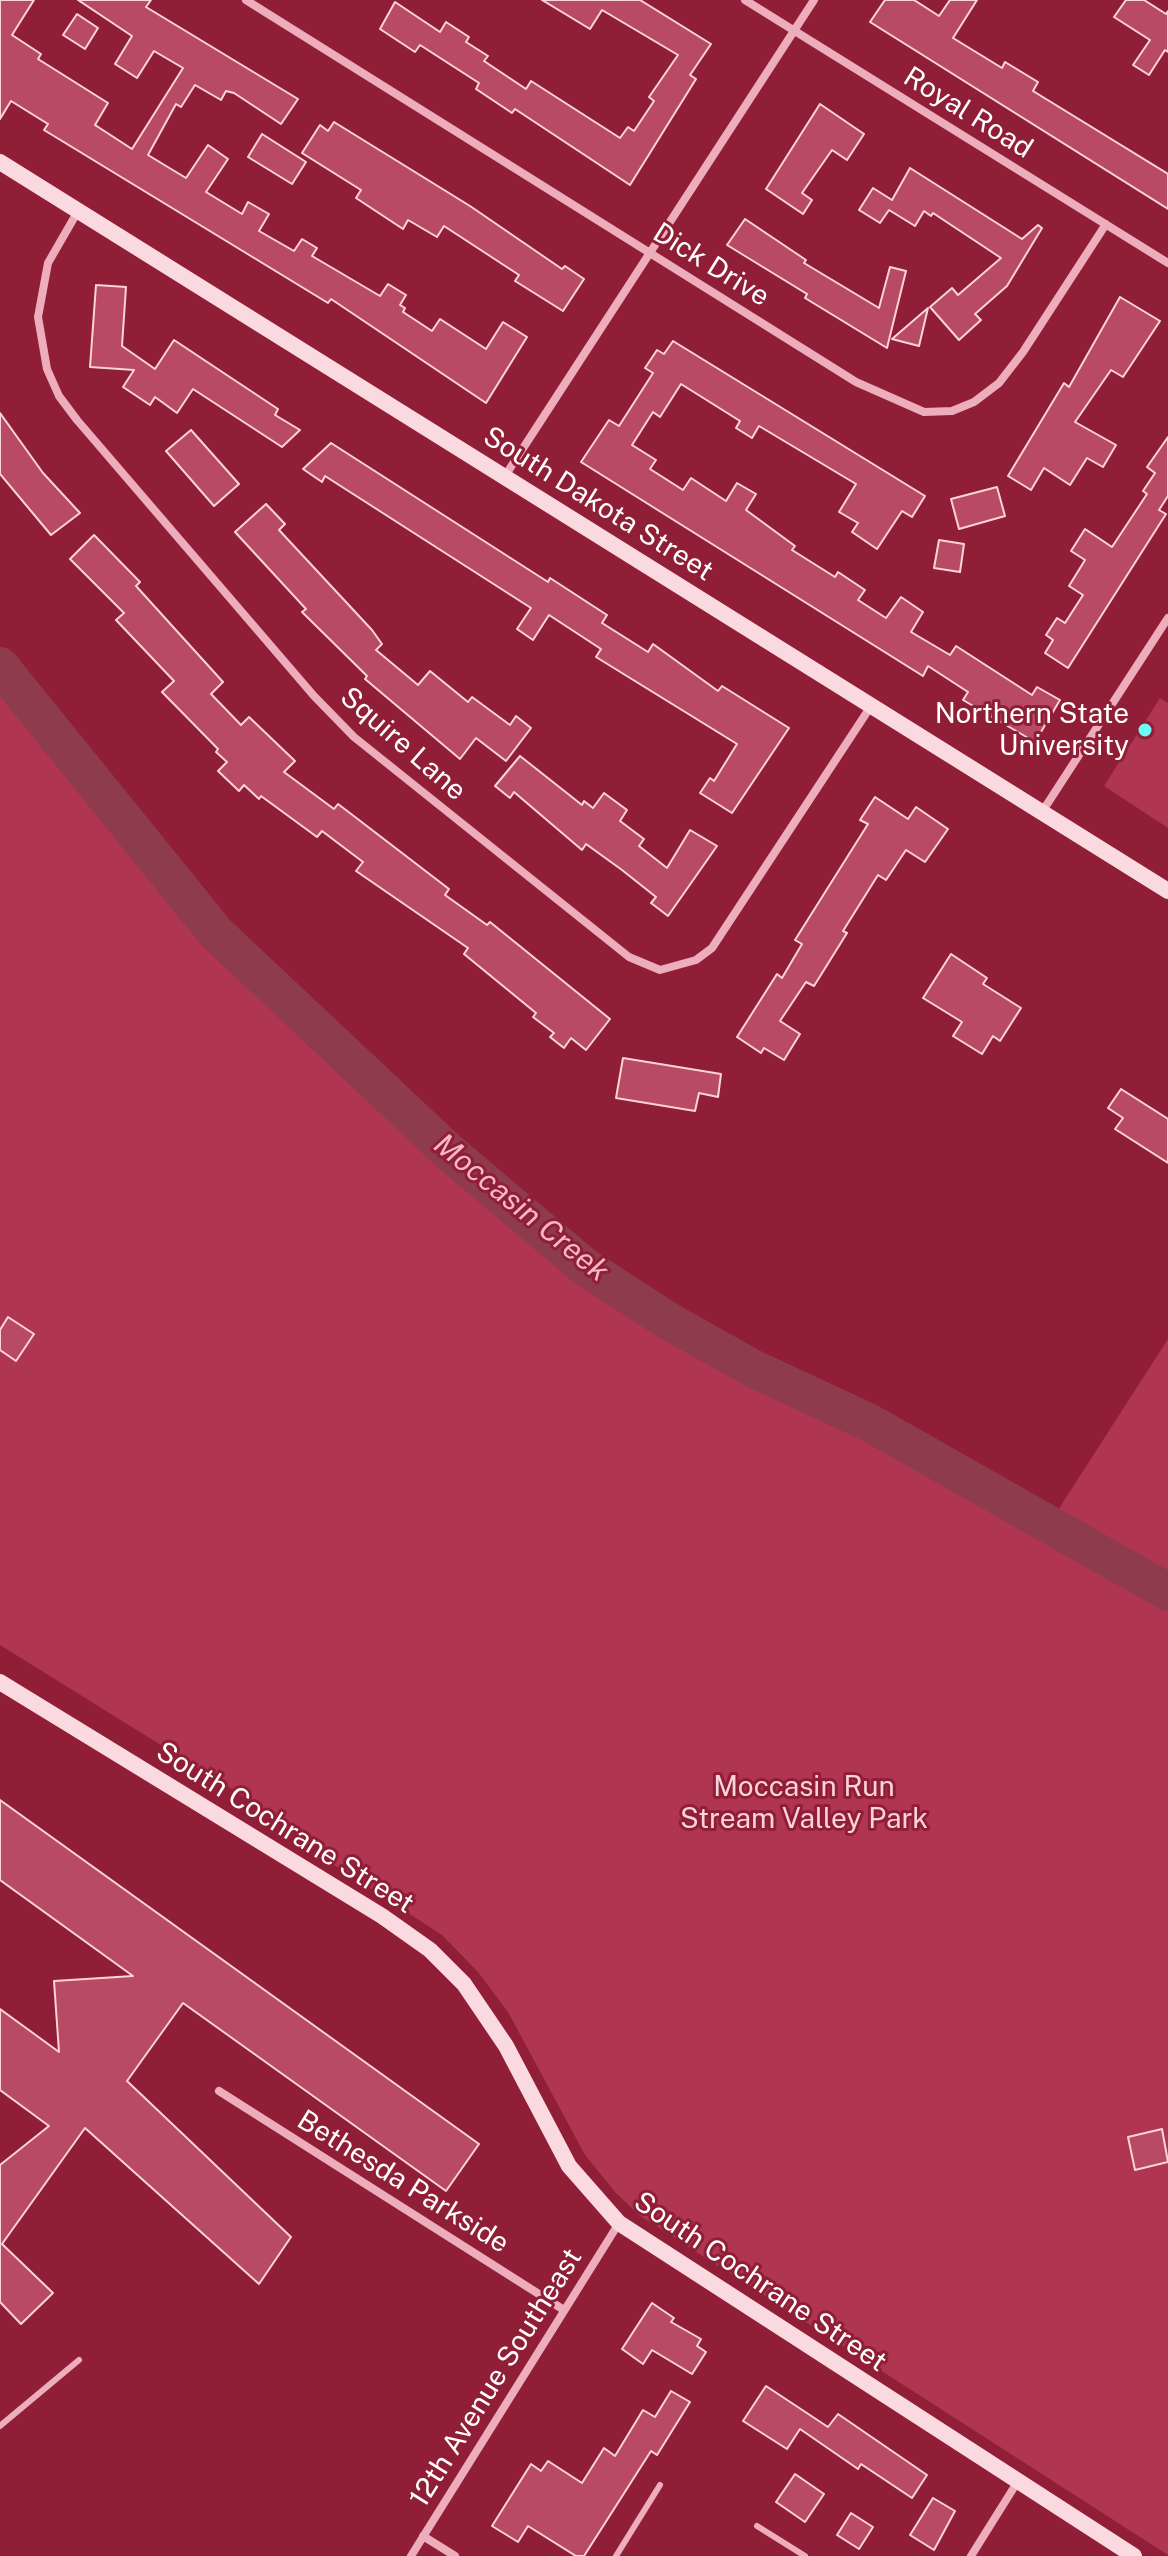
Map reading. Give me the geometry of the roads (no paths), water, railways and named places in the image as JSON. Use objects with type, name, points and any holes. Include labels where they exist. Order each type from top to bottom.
[{"type":"street","name":"Dick Drive","points":[[246,0],[856,382],[924,412],[952,411],[974,402],[999,383],[1023,352],[1106,224]]},
{"type":"street","name":"Royal Road","points":[[745,0],[1168,263]]},
{"type":"street","points":[[505,476],[814,0]]},
{"type":"street","name":"South Dakota Street","points":[[0,162],[1168,891]]},
{"type":"street","name":"Squire Lane","points":[[78,210],[48,263],[38,317],[47,369],[59,396],[314,696],[354,737],[629,957],[652,967],[670,969],[696,960],[712,948],[871,705]]},
{"type":"street","points":[[1042,812],[1168,618]]},
{"type":"street","name":"South Cochrane Street","points":[[0,1682],[382,1916],[430,1950],[464,1984],[506,2046],[569,2166],[619,2223],[1134,2556]]},
{"type":"street","name":"Bethesda Parkside","points":[[219,2091],[564,2310]]},
{"type":"street","name":"12th Avenue Southeast","points":[[411,2556],[619,2223]]},
{"type":"street","points":[[971,2556],[1018,2481]]},
{"type":"street","points":[[423,2536],[455,2556]]},
{"type":"lane","points":[[0,2426],[79,2360]]},
{"type":"lane","points":[[616,2556],[660,2485]]},
{"type":"lane","points":[[757,2526],[805,2556]]},
{"type":"waterway","name":"Moccasin Creek","points":[[0,666],[216,933],[449,1152],[585,1267],[670,1322],[754,1369],[870,1423],[1168,1592]]},
{"type":"place","name":"Northern State University","points":[[1145,730]]},
{"type":"park label","name":"Moccasin Run Stream Valley Park","points":[[804,1803]]}]
